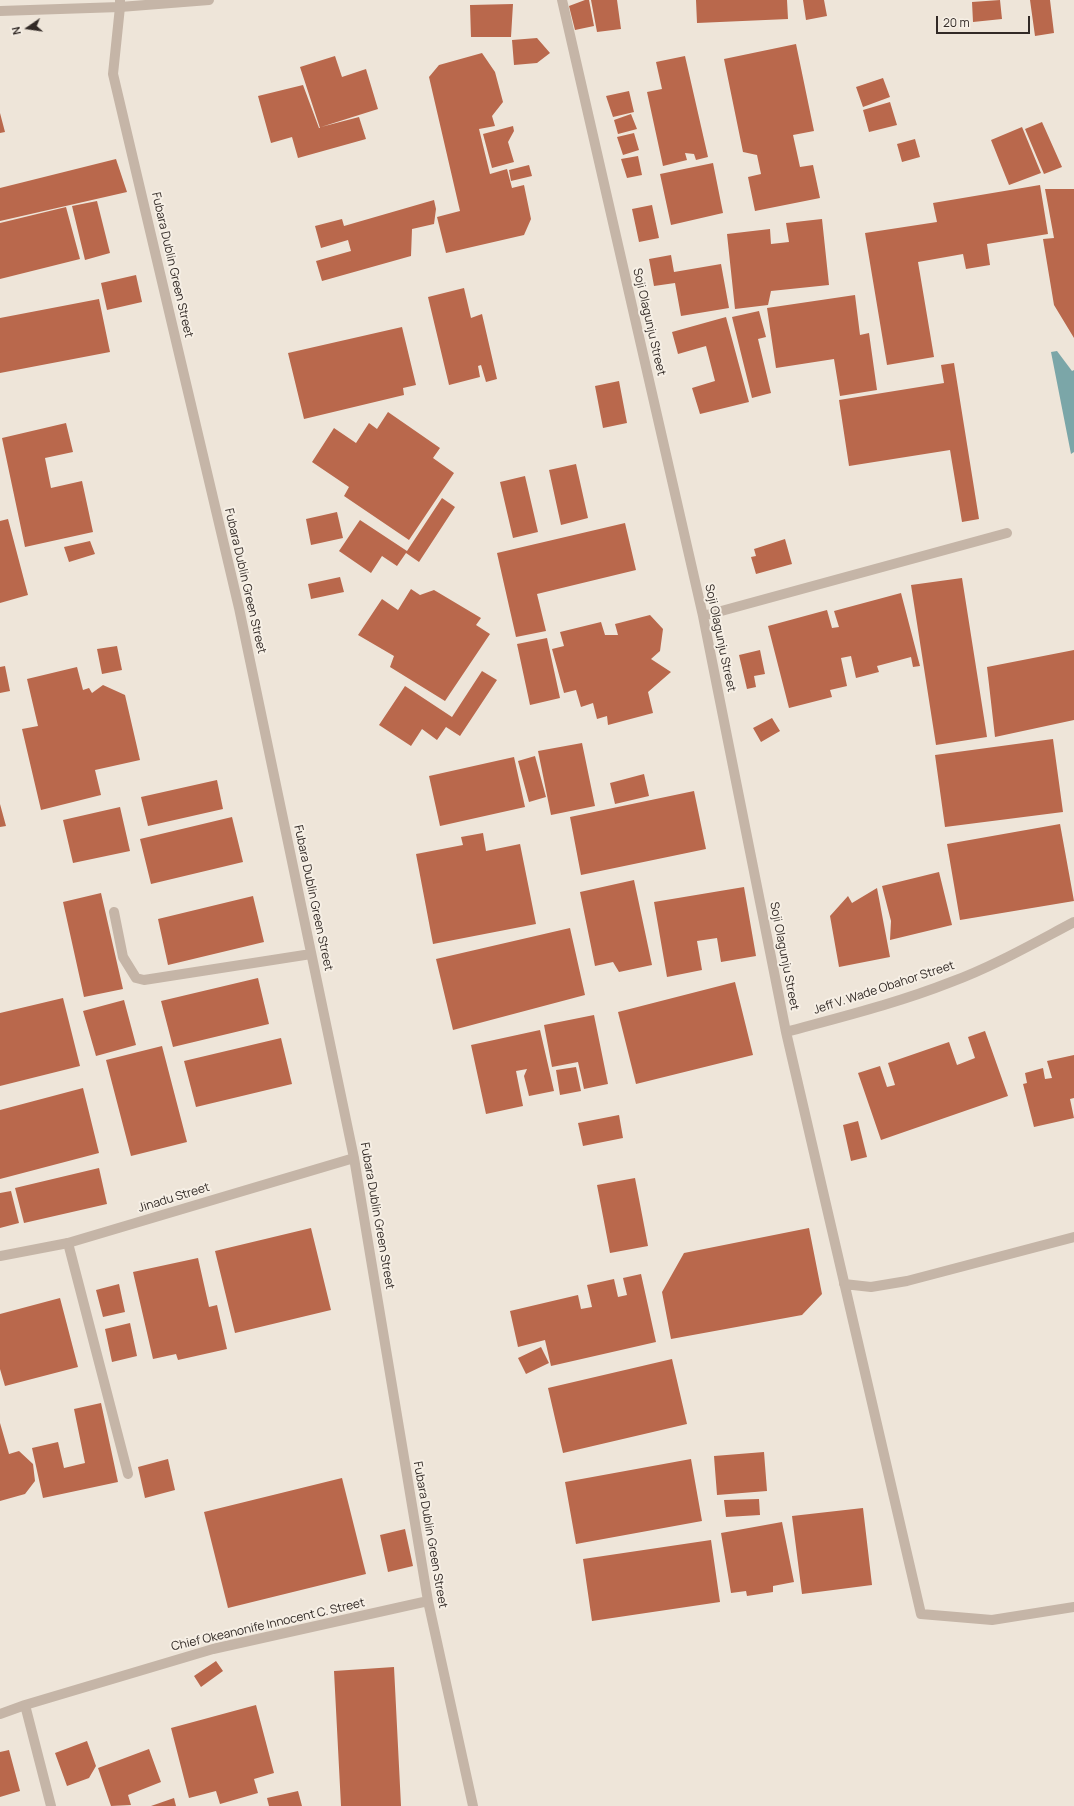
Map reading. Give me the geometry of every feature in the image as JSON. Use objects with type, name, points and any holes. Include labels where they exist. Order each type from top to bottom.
[{"type":"street","points":[[0,10],[209,0]]},
{"type":"street","name":"Soji Olagunju Street","points":[[562,0],[703,616],[786,1032],[921,1614],[992,1620],[1074,1606]]},
{"type":"street","name":"Fubara Dublin Green Street","points":[[120,4],[113,74],[239,608],[354,1158],[428,1601],[473,1806]]},
{"type":"street","points":[[703,616],[1007,533]]},
{"type":"street","points":[[114,912],[123,957],[136,978],[144,980],[311,954]]},
{"type":"street","name":"Jeff V. Wade Obahor Street","points":[[786,1032],[875,1007],[952,982],[1033,944],[1074,922]]},
{"type":"street","name":"Jinadu Street","points":[[0,1256],[68,1244],[354,1158]]},
{"type":"street","points":[[844,1284],[871,1287],[907,1281],[1074,1237]]},
{"type":"street","points":[[68,1244],[128,1474]]},
{"type":"street","name":"Chief Okeanonife Innocent C. Street","points":[[0,1714],[25,1705],[213,1649],[428,1601]]},
{"type":"street","points":[[25,1705],[51,1806]]},
{"type":"water","points":[[1057,351],[1072,371],[1074,370],[1074,452],[1071,454],[1051,352]]},
{"type":"building","points":[[589,0],[594,26],[575,30],[569,6]]},
{"type":"building","points":[[591,0],[617,0],[621,29],[597,32]]},
{"type":"building","points":[[696,0],[787,0],[788,19],[697,23]]},
{"type":"building","points":[[803,0],[824,0],[827,16],[806,20]]},
{"type":"building","points":[[1000,0],[1002,19],[973,22],[972,2]]},
{"type":"building","points":[[1030,0],[1050,0],[1054,33],[1035,36]]},
{"type":"building","points":[[513,4],[511,37],[471,37],[470,5]]},
{"type":"building","points":[[537,38],[550,53],[537,63],[514,65],[512,40]]},
{"type":"building","points":[[796,44],[814,131],[793,135],[800,167],[813,165],[820,198],[755,211],[748,177],[761,174],[757,155],[743,152],[724,59]]},
{"type":"building","points":[[482,53],[495,72],[503,102],[492,116],[495,126],[479,129],[490,174],[507,169],[512,188],[524,185],[531,219],[524,235],[446,253],[437,217],[460,211],[429,77],[439,65]]},
{"type":"building","points":[[335,56],[342,77],[366,69],[378,109],[321,127],[359,117],[366,139],[298,158],[292,137],[271,143],[258,96],[303,85],[320,128],[300,67]]},
{"type":"building","points":[[685,56],[708,157],[696,160],[694,154],[685,153],[687,160],[663,166],[647,92],[662,89],[656,62]]},
{"type":"building","points":[[883,78],[890,97],[863,107],[856,87]]},
{"type":"building","points":[[629,91],[634,112],[613,117],[606,96]]},
{"type":"building","points":[[890,102],[897,125],[869,132],[863,110]]},
{"type":"building","points":[[0,113],[5,132],[0,133]]},
{"type":"building","points":[[631,114],[637,129],[618,134],[614,120]]},
{"type":"building","points":[[1042,122],[1062,167],[1044,174],[1025,129]]},
{"type":"building","points":[[513,126],[514,131],[508,142],[514,162],[492,168],[483,134]]},
{"type":"building","points":[[1022,127],[1041,173],[1009,185],[991,140]]},
{"type":"building","points":[[634,133],[639,150],[623,155],[617,137]]},
{"type":"building","points":[[915,139],[920,157],[902,162],[897,144]]},
{"type":"building","points":[[638,156],[642,175],[627,178],[621,159]]},
{"type":"building","points":[[116,159],[127,192],[0,221],[0,188]]},
{"type":"building","points":[[713,163],[723,213],[671,225],[660,174]]},
{"type":"building","points":[[529,165],[532,176],[511,181],[509,170]]},
{"type":"building","points":[[1040,185],[1048,234],[987,244],[990,265],[966,269],[963,254],[918,262],[934,357],[887,365],[865,233],[937,222],[933,203]]},
{"type":"building","points":[[1045,189],[1074,189],[1074,338],[1054,305],[1043,239],[1054,238]]},
{"type":"building","points":[[434,200],[436,209],[434,224],[412,229],[411,256],[322,281],[316,261],[351,251],[348,240],[321,248],[315,226],[342,219],[344,226]]},
{"type":"building","points":[[97,201],[110,253],[85,260],[72,206]]},
{"type":"building","points":[[652,205],[659,238],[639,242],[632,209]]},
{"type":"building","points":[[66,207],[80,259],[0,279],[0,223]]},
{"type":"building","points":[[822,219],[829,285],[771,291],[768,305],[735,309],[727,234],[770,229],[771,244],[789,242],[786,223]]},
{"type":"building","points":[[671,255],[674,272],[721,264],[729,308],[681,316],[675,283],[654,286],[649,259]]},
{"type":"building","points":[[136,275],[142,302],[107,310],[101,283]]},
{"type":"building","points":[[464,288],[471,318],[482,314],[497,379],[486,382],[481,365],[478,366],[480,377],[449,385],[428,297]]},
{"type":"building","points":[[855,295],[860,335],[869,333],[877,390],[840,396],[834,359],[776,368],[767,308]]},
{"type":"building","points":[[99,299],[110,352],[0,373],[0,318]]},
{"type":"building","points":[[759,311],[766,337],[758,339],[771,393],[752,398],[732,317]]},
{"type":"building","points":[[726,317],[749,402],[700,414],[692,388],[715,381],[706,346],[678,354],[672,332]]},
{"type":"building","points":[[402,327],[416,385],[403,388],[404,395],[304,419],[288,353]]},
{"type":"building","points":[[954,363],[979,519],[962,522],[950,450],[849,466],[839,400],[944,383],[941,365]]},
{"type":"building","points":[[619,381],[627,423],[603,428],[595,386]]},
{"type":"building","points":[[388,412],[440,448],[433,458],[454,473],[409,540],[344,496],[349,487],[312,462],[334,428],[356,443],[369,423],[377,429]]},
{"type":"building","points":[[66,423],[73,452],[45,458],[51,488],[82,481],[93,532],[25,547],[2,438]]},
{"type":"building","points":[[576,464],[588,518],[561,525],[549,470]]},
{"type":"building","points":[[525,476],[538,532],[513,538],[500,482]]},
{"type":"building","points":[[442,498],[455,507],[419,562],[406,553],[397,566],[382,556],[371,573],[339,551],[360,520],[407,551]]},
{"type":"building","points":[[337,512],[343,538],[311,545],[306,519]]},
{"type":"building","points":[[8,519],[28,595],[0,603],[0,521]]},
{"type":"building","points":[[625,523],[636,570],[537,594],[546,631],[516,637],[497,553]]},
{"type":"building","points":[[785,539],[792,564],[756,574],[751,557],[756,556],[754,549]]},
{"type":"building","points":[[90,541],[95,554],[69,562],[64,547]]},
{"type":"building","points":[[340,577],[344,592],[311,599],[308,584]]},
{"type":"building","points":[[962,578],[987,737],[936,745],[911,585]]},
{"type":"building","points":[[411,589],[420,595],[434,590],[481,618],[476,625],[490,634],[445,701],[390,667],[394,656],[358,635],[382,599],[398,610]]},
{"type":"building","points":[[901,593],[920,666],[913,667],[911,657],[877,666],[879,672],[856,678],[851,656],[841,658],[847,686],[830,690],[832,697],[789,708],[768,626],[827,610],[832,628],[839,627],[834,611]]},
{"type":"building","points":[[650,615],[663,629],[660,651],[651,659],[671,672],[648,692],[653,713],[608,725],[607,716],[597,719],[593,703],[581,707],[576,690],[564,693],[552,649],[564,646],[560,632],[601,622],[605,635],[618,635],[615,624]]},
{"type":"building","points":[[547,638],[560,698],[530,705],[517,644]]},
{"type":"building","points":[[117,646],[122,670],[102,674],[97,649]]},
{"type":"building","points":[[760,650],[765,674],[754,676],[756,687],[747,689],[739,655]]},
{"type":"building","points":[[1074,650],[1074,720],[995,737],[987,667]]},
{"type":"building","points":[[5,666],[10,691],[0,693],[0,667]]},
{"type":"building","points":[[77,667],[83,690],[89,688],[92,693],[103,685],[125,695],[140,760],[95,770],[101,795],[41,810],[22,729],[38,726],[27,679]]},
{"type":"building","points":[[482,671],[497,680],[460,736],[446,727],[437,740],[422,729],[411,746],[379,725],[405,686],[452,717]]},
{"type":"building","points":[[772,718],[780,731],[761,742],[753,728]]},
{"type":"building","points":[[1053,739],[1063,812],[945,827],[935,755]]},
{"type":"building","points":[[582,743],[595,806],[551,815],[538,751]]},
{"type":"building","points":[[535,756],[546,797],[529,802],[518,761]]},
{"type":"building","points":[[514,757],[525,807],[440,826],[429,776]]},
{"type":"building","points":[[644,774],[649,796],[615,804],[610,783]]},
{"type":"building","points":[[217,780],[223,809],[148,826],[141,797]]},
{"type":"building","points":[[694,791],[706,849],[581,875],[570,817]]},
{"type":"building","points":[[0,804],[6,826],[0,827]]},
{"type":"building","points":[[120,807],[130,851],[73,863],[63,820]]},
{"type":"building","points":[[232,817],[243,862],[151,884],[140,839]]},
{"type":"building","points":[[1060,824],[1074,901],[960,920],[947,844]]},
{"type":"building","points":[[483,833],[486,851],[520,844],[536,924],[433,944],[416,854],[463,845],[461,837]]},
{"type":"building","points":[[939,872],[952,925],[890,940],[891,921],[882,886]]},
{"type":"building","points":[[634,880],[652,965],[619,972],[613,962],[595,966],[580,892]]},
{"type":"building","points":[[744,887],[756,956],[721,962],[717,938],[697,941],[702,970],[667,977],[654,902]]},
{"type":"building","points":[[877,888],[890,957],[839,967],[830,916],[848,896],[852,903]]},
{"type":"building","points":[[101,893],[123,989],[84,997],[63,902]]},
{"type":"building","points":[[253,896],[264,942],[168,965],[158,919]]},
{"type":"building","points":[[570,928],[585,995],[453,1030],[436,959]]},
{"type":"building","points":[[258,978],[269,1024],[173,1047],[161,1001]]},
{"type":"building","points":[[735,982],[753,1055],[636,1084],[618,1012]]},
{"type":"building","points":[[63,998],[80,1066],[0,1086],[0,1013]]},
{"type":"building","points":[[124,1000],[136,1045],[96,1056],[83,1011]]},
{"type":"building","points":[[594,1015],[608,1084],[584,1089],[578,1062],[552,1067],[544,1025]]},
{"type":"building","points":[[540,1030],[554,1091],[529,1096],[524,1076],[527,1069],[516,1071],[523,1106],[486,1114],[471,1045]]},
{"type":"building","points":[[985,1031],[1008,1096],[881,1140],[858,1073],[880,1066],[887,1087],[895,1085],[888,1063],[949,1042],[957,1065],[975,1058],[968,1037]]},
{"type":"building","points":[[281,1038],[292,1084],[196,1107],[184,1061]]},
{"type":"building","points":[[162,1046],[187,1142],[131,1156],[106,1060]]},
{"type":"building","points":[[1074,1055],[1074,1098],[1070,1099],[1074,1118],[1034,1127],[1023,1084],[1027,1083],[1025,1073],[1043,1068],[1045,1079],[1052,1078],[1047,1061]]},
{"type":"building","points":[[576,1067],[581,1091],[560,1095],[556,1070]]},
{"type":"building","points":[[83,1088],[99,1153],[0,1179],[0,1110]]},
{"type":"building","points":[[619,1115],[623,1138],[583,1146],[578,1123]]},
{"type":"building","points":[[858,1121],[867,1157],[851,1161],[843,1125]]},
{"type":"building","points":[[99,1168],[107,1204],[24,1223],[15,1188]]},
{"type":"building","points":[[635,1178],[648,1246],[610,1253],[597,1185]]},
{"type":"building","points":[[11,1191],[19,1223],[0,1228],[0,1193]]},
{"type":"building","points":[[311,1228],[331,1310],[235,1333],[215,1251]]},
{"type":"building","points":[[809,1228],[822,1294],[802,1315],[671,1339],[662,1292],[684,1253]]},
{"type":"building","points":[[198,1258],[209,1307],[217,1305],[227,1349],[178,1360],[176,1354],[153,1359],[133,1272]]},
{"type":"building","points":[[641,1274],[656,1342],[551,1366],[545,1340],[518,1347],[510,1311],[578,1295],[581,1309],[592,1307],[587,1285],[614,1279],[618,1297],[627,1295],[623,1278]]},
{"type":"building","points":[[119,1284],[125,1312],[103,1317],[96,1290]]},
{"type":"building","points":[[60,1298],[78,1367],[5,1386],[0,1369],[0,1314]]},
{"type":"building","points":[[130,1323],[137,1356],[112,1362],[105,1329]]},
{"type":"building","points":[[541,1347],[549,1363],[526,1374],[518,1358]]},
{"type":"building","points":[[672,1359],[687,1424],[563,1453],[548,1388]]},
{"type":"building","points":[[101,1403],[118,1482],[43,1498],[32,1448],[58,1442],[64,1468],[85,1463],[74,1409]]},
{"type":"building","points":[[0,1423],[9,1454],[19,1451],[33,1464],[35,1481],[25,1494],[0,1501]]},
{"type":"building","points":[[764,1452],[767,1491],[717,1495],[714,1456]]},
{"type":"building","points":[[168,1459],[175,1490],[145,1498],[138,1467]]},
{"type":"building","points":[[691,1459],[702,1521],[576,1544],[565,1482]]},
{"type":"building","points":[[342,1478],[366,1574],[228,1608],[204,1512]]},
{"type":"building","points":[[759,1499],[760,1515],[726,1517],[724,1500]]},
{"type":"building","points":[[863,1508],[872,1585],[802,1594],[792,1516]]},
{"type":"building","points":[[782,1522],[794,1582],[773,1586],[773,1592],[747,1596],[746,1591],[731,1593],[721,1533]]},
{"type":"building","points":[[405,1529],[413,1566],[388,1572],[380,1535]]},
{"type":"building","points":[[711,1540],[720,1602],[592,1621],[583,1559]]},
{"type":"building","points":[[216,1661],[223,1671],[201,1687],[194,1676]]},
{"type":"building","points":[[394,1667],[401,1806],[341,1806],[334,1671]]},
{"type":"building","points":[[256,1705],[274,1773],[254,1779],[258,1793],[220,1804],[216,1791],[189,1798],[171,1728]]},
{"type":"building","points":[[87,1741],[96,1766],[89,1778],[67,1786],[55,1753]]},
{"type":"building","points":[[149,1749],[161,1782],[128,1795],[131,1805],[111,1806],[98,1768]]},
{"type":"building","points":[[9,1750],[20,1791],[0,1797],[0,1752]]},
{"type":"building","points":[[298,1791],[302,1806],[269,1806],[267,1798]]},
{"type":"building","points":[[174,1798],[176,1806],[151,1806]]}]
